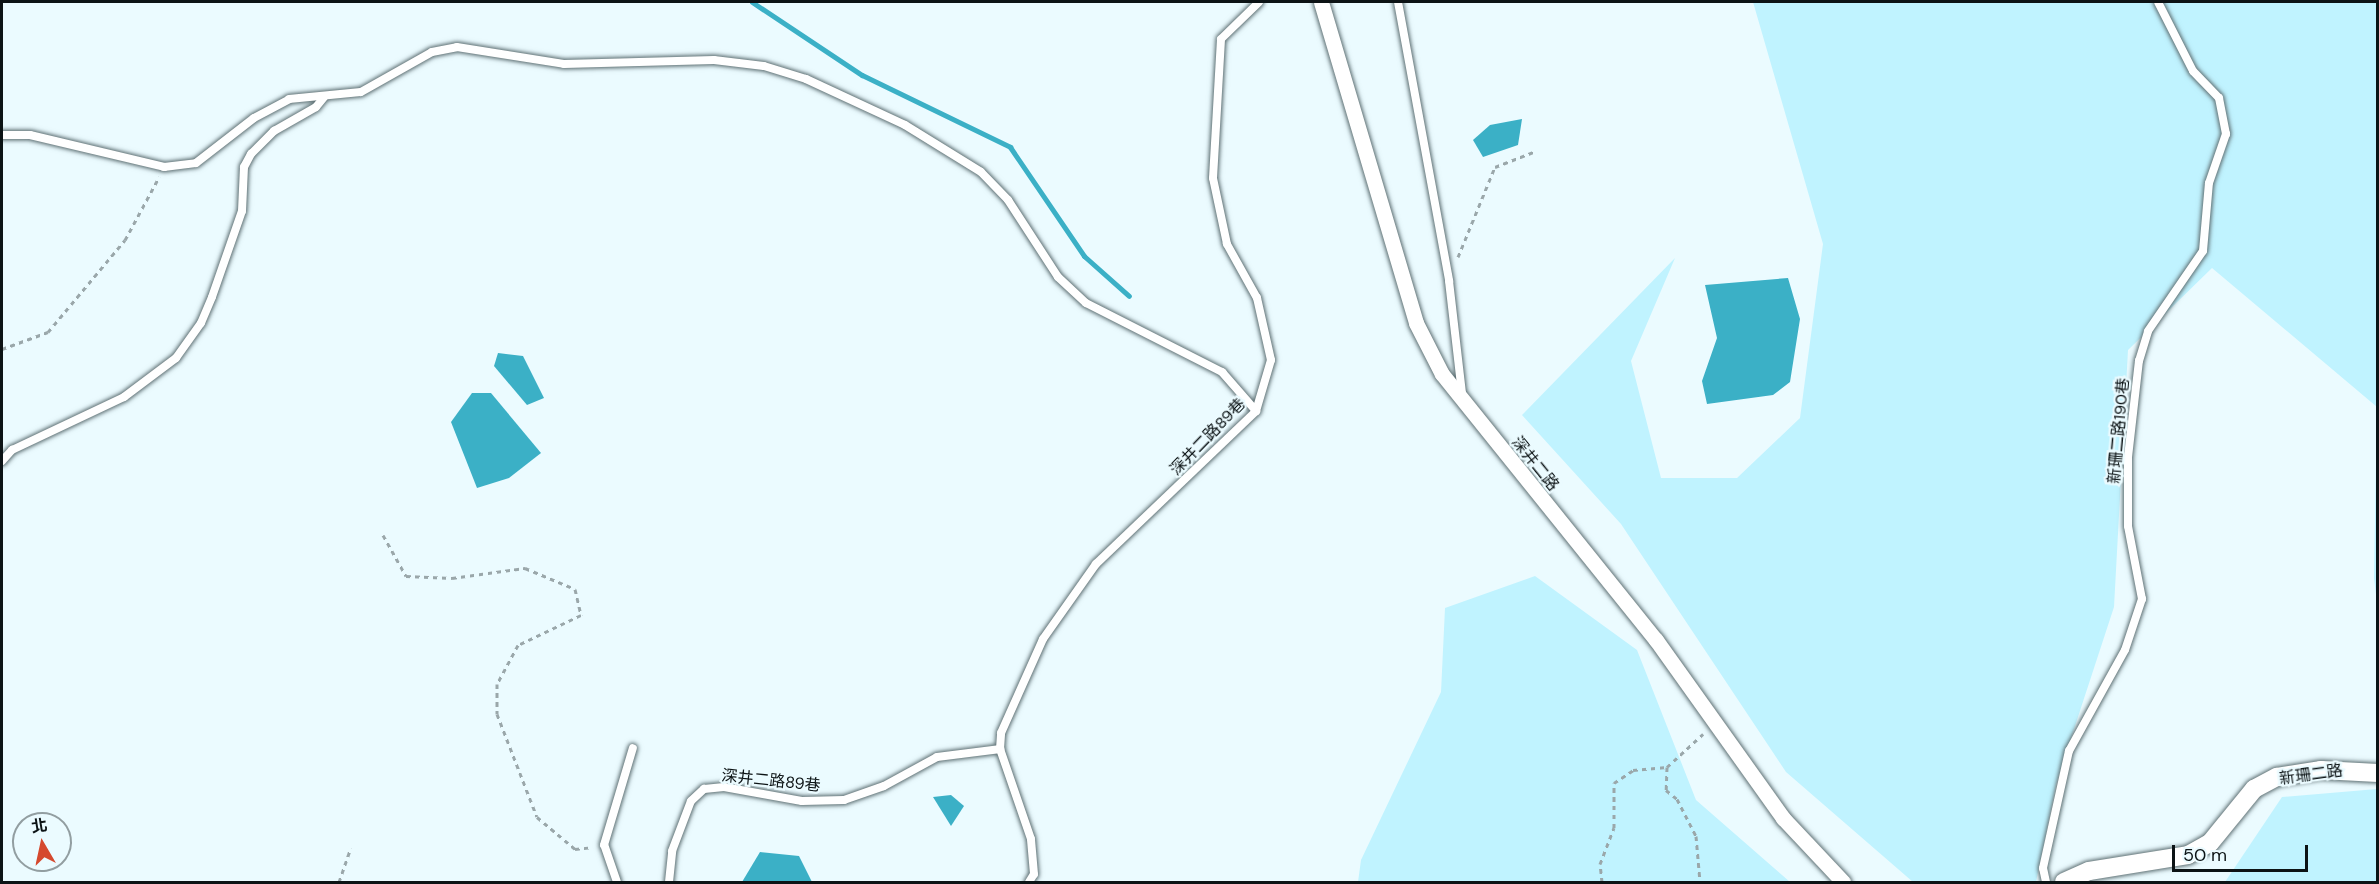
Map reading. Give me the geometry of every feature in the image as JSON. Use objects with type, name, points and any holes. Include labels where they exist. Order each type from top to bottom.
[{"type":"street","name":"深井二路","points":[[1321,2],[1416,323],[1463,401],[1656,640],[1713,725],[1783,818],[1843,882]]},
{"type":"street","name":"新珊二路","points":[[2064,882],[2089,871],[2188,855],[2210,843],[2253,789],[2277,777],[2321,770],[2378,773]]},
{"type":"lane","name":"深井二路89巷","points":[[669,882],[679,831],[691,801],[704,789],[724,787],[802,801],[844,800],[884,786],[937,757],[1000,749],[1001,733],[1043,639],[1096,564],[1256,411],[1271,360],[1257,298],[1227,244],[1213,178],[1221,39],[1258,2]]},
{"type":"lane","points":[[1398,2],[1449,281],[1463,401]]},
{"type":"lane","name":"新珊二路190巷","points":[[2046,882],[2043,868],[2069,751],[2125,650],[2142,599],[2128,526],[2128,456],[2139,361],[2148,331],[2203,251],[2209,183],[2226,134],[2219,98],[2193,71],[2157,2]]},
{"type":"lane","points":[[2,135],[30,135],[164,167],[196,164],[254,118],[290,99],[361,92],[432,52],[457,47],[564,64],[714,60],[764,66],[806,79],[905,125],[981,172],[1008,200],[1058,277],[1086,303],[1134,332],[1222,372],[1256,411]]},
{"type":"lane","points":[[2,461],[12,450],[124,397],[176,358],[201,323],[212,297],[243,211],[244,168],[251,154],[274,131],[316,107],[324,97]]},
{"type":"lane","points":[[617,882],[604,845],[633,748]]},
{"type":"lane","points":[[1000,749],[1030,839],[1034,874],[1029,882]]},
{"type":"path","points":[[1449,281],[1495,166],[1536,151]]},
{"type":"path","points":[[2,349],[48,332],[125,240],[164,167]]},
{"type":"path","points":[[383,535],[406,576],[452,578],[525,568],[575,589],[581,615],[518,645],[497,684],[497,714],[537,817],[575,849],[604,845]]},
{"type":"path","points":[[1602,882],[1600,864],[1614,828],[1614,783],[1633,770],[1666,767],[1713,725]]},
{"type":"path","points":[[1666,767],[1666,790],[1677,800],[1696,836],[1700,882]]},
{"type":"path","points":[[339,882],[351,848]]},
{"type":"shaded area","points":[[1753,2],[2377,2],[2377,407],[2212,268],[2128,350],[2114,607],[2056,784],[2036,882],[1913,882],[1786,772],[1621,524],[1522,415],[1675,258],[1631,361],[1661,478],[1737,478],[1800,418],[1823,244]]},
{"type":"shaded area","points":[[2377,407],[2377,603],[2374,578]]},
{"type":"shaded area","points":[[1535,576],[1637,650],[1696,800],[1790,882],[1358,882],[1361,860],[1441,692],[1445,608]]},
{"type":"shaded area","points":[[2377,789],[2377,882],[2225,882],[2282,797]]},
{"type":"water","points":[[1522,119],[1518,145],[1483,157],[1473,140],[1490,125]]},
{"type":"water","points":[[1788,278],[1800,319],[1790,382],[1773,395],[1707,404],[1702,381],[1717,338],[1705,285]]},
{"type":"water","points":[[498,353],[523,356],[544,398],[527,405],[494,366]]},
{"type":"water","points":[[472,393],[491,393],[541,453],[509,478],[477,488],[451,422]]},
{"type":"water","points":[[951,795],[964,806],[951,826],[933,797]]},
{"type":"water","points":[[760,852],[799,856],[812,882],[742,882]]},
{"type":"waterway","points":[[752,2],[862,75],[1010,147],[1084,256],[1129,296]]}]
